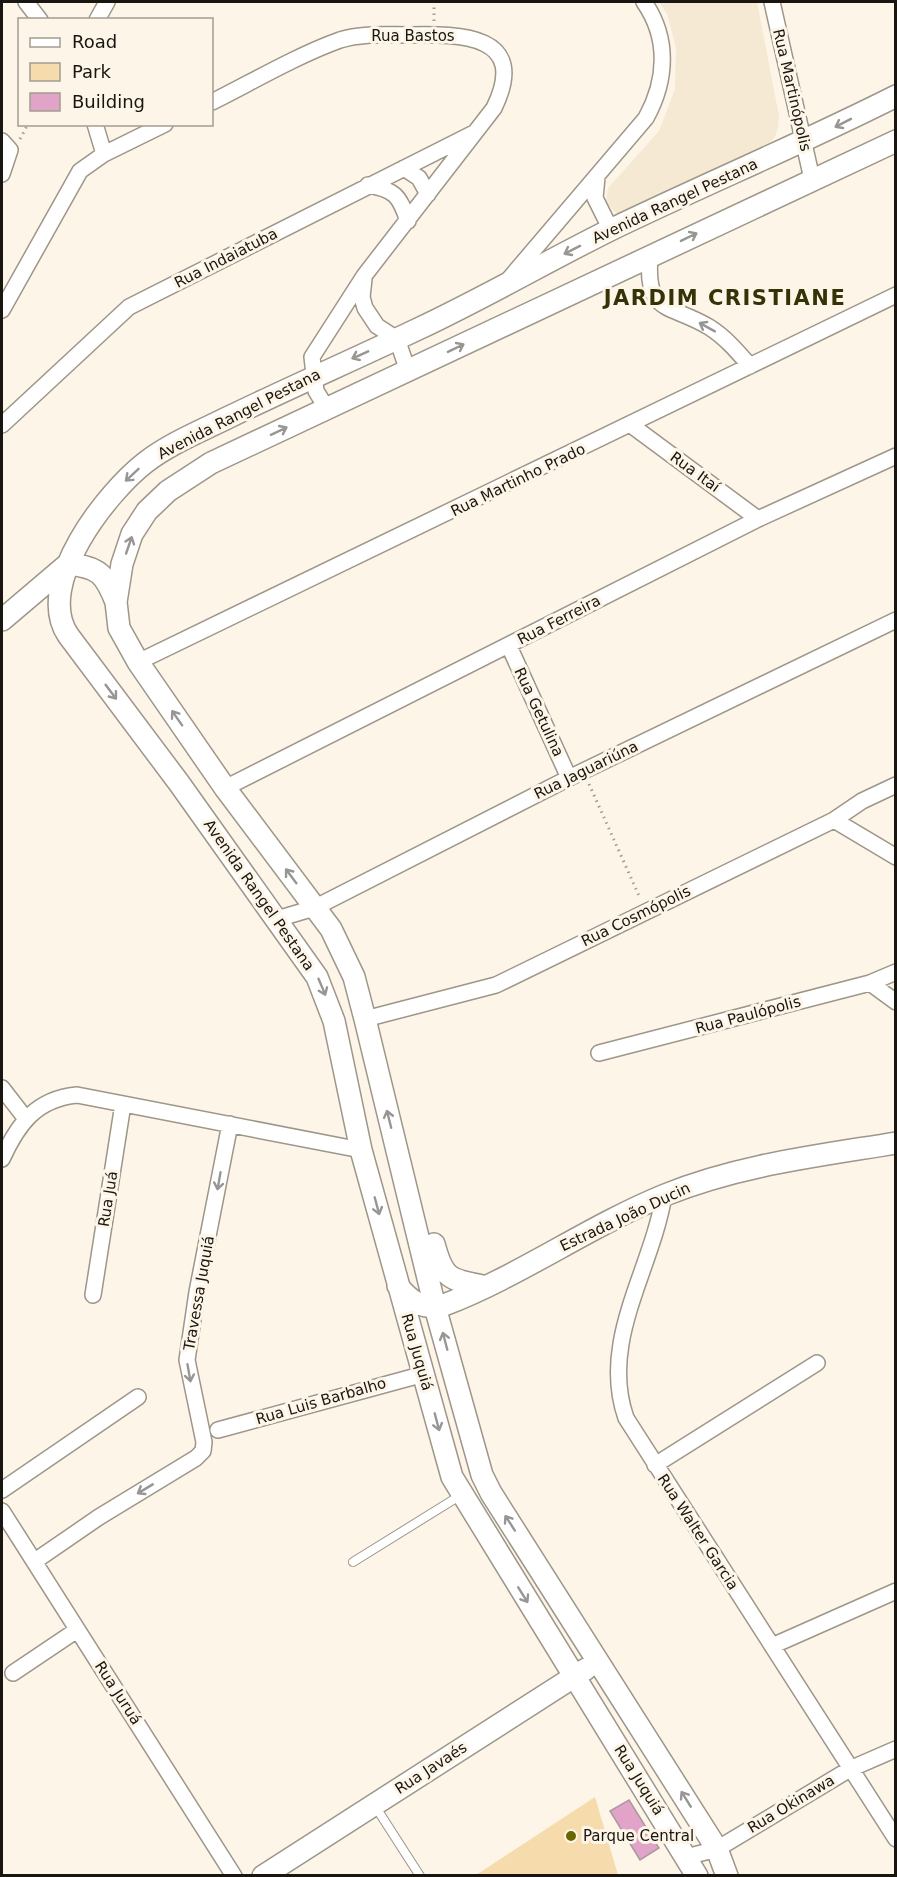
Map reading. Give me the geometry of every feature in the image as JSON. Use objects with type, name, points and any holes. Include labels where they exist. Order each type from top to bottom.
[{"type":"main road","name":"Avenida Rangel Pestana","points":[[361,1150],[327,998],[318,977],[62,625],[60,606],[68,564],[92,522],[125,482],[145,463],[165,449],[397,339],[611,230],[804,142],[896,96]]},
{"type":"main road","name":"Avenida Rangel Pestana","points":[[404,1176],[354,977],[340,944],[225,788],[138,662],[119,628],[116,602],[122,564],[132,534],[147,511],[168,491],[211,463],[812,178],[896,141]]},
{"type":"main road","points":[[2,620],[26,602],[68,564],[85,566],[100,573],[108,581],[116,602]]},
{"type":"main road","points":[[26,602],[62,625]]},
{"type":"main road","name":"Estrada João Ducin","points":[[435,1307],[483,1286],[664,1195],[706,1180],[762,1165],[896,1143]]},
{"type":"main road","points":[[361,1150],[386,1158],[404,1176],[428,1217],[441,1269],[459,1282],[483,1286]]},
{"type":"main road","name":"Rua Juquiá","points":[[361,1150],[452,1478],[697,1875]]},
{"type":"main road","name":"Rua Juquiá","points":[[404,1176],[435,1307],[482,1474],[491,1493],[717,1849],[727,1875]]},
{"type":"main road","points":[[398,1285],[412,1302],[435,1307]]},
{"type":"main road","name":"Rua Javaés","points":[[263,1875],[599,1660]]},
{"type":"street","points":[[26,2],[38,18]]},
{"type":"street","points":[[98,18],[106,2]]},
{"type":"street","points":[[505,283],[646,118],[661,85],[660,35],[653,16],[644,2]]},
{"type":"street","name":"Rua Martinópolis","points":[[772,2],[812,178]]},
{"type":"street","name":"Rua Bastos","points":[[213,102],[338,41],[362,36],[434,35],[473,38],[489,45],[500,59],[504,72],[503,91],[494,108],[364,276],[312,357],[313,377]]},
{"type":"street","points":[[96,126],[104,153]]},
{"type":"street","points":[[2,310],[80,171],[104,153],[161,126]]},
{"type":"street","name":"Rua Indaiatuba","points":[[2,425],[129,307],[478,131]]},
{"type":"street","points":[[2,141],[10,150],[2,174]]},
{"type":"street","points":[[404,168],[420,178],[428,194]]},
{"type":"street","points":[[597,177],[595,198],[611,230]]},
{"type":"street","points":[[368,185],[385,188],[397,195],[408,221]]},
{"type":"street","points":[[650,256],[648,271],[655,299],[664,307],[715,332],[750,366]]},
{"type":"street","points":[[364,276],[362,297],[365,308],[377,326],[397,339],[408,370]]},
{"type":"street","name":"Rua Martinho Prado","points":[[138,662],[631,425],[896,294]]},
{"type":"street","points":[[313,377],[316,391],[327,409]]},
{"type":"street","name":"Rua Itaí","points":[[631,425],[758,519]]},
{"type":"street","name":"Rua Ferreira","points":[[225,788],[758,519],[896,456]]},
{"type":"street","name":"Rua Jaguariúna","points":[[277,919],[314,908],[584,771],[896,620]]},
{"type":"street","name":"Rua Getulina","points":[[508,646],[570,778]]},
{"type":"street","name":"Rua Cosmópolis","points":[[365,1019],[496,985],[834,820],[862,801],[896,785]]},
{"type":"street","points":[[834,820],[896,856]]},
{"type":"street","name":"Rua Paulópolis","points":[[599,1053],[870,983],[896,972]]},
{"type":"street","points":[[870,983],[896,1002]]},
{"type":"street","points":[[2,1088],[26,1119]]},
{"type":"street","points":[[2,1159],[15,1131],[37,1107],[61,1096],[76,1095],[361,1150]]},
{"type":"street","name":"Rua Juá","points":[[93,1295],[123,1104]]},
{"type":"street","name":"Travessa Juquiá","points":[[35,1561],[99,1517],[196,1458],[203,1451],[204,1442],[187,1360],[197,1292],[230,1124]]},
{"type":"street","name":"Rua Walter Garcia","points":[[664,1195],[658,1227],[622,1334],[617,1379],[621,1406],[633,1434],[896,1839]]},
{"type":"street","points":[[655,1465],[816,1363]]},
{"type":"street","name":"Rua Luis Barbalho","points":[[218,1430],[424,1374]]},
{"type":"street","points":[[2,1490],[138,1397]]},
{"type":"street","name":"Rua Juruá","points":[[2,1511],[234,1875]]},
{"type":"street","points":[[772,1646],[896,1591]]},
{"type":"street","points":[[14,1673],[77,1629]]},
{"type":"street","name":"Rua Okinawa","points":[[686,1857],[717,1849],[850,1769],[896,1749]]},
{"type":"lane","points":[[353,1562],[461,1495]]},
{"type":"lane","points":[[374,1805],[420,1875]]},
{"type":"path","points":[[434,2],[434,35]]},
{"type":"path","points":[[584,771],[646,911]]},
{"type":"shaded area","points":[[659,2],[757,2],[779,116],[778,128],[775,137],[765,147],[620,214],[616,213],[606,202],[608,188],[659,131],[675,89],[676,48],[667,14]]},
{"type":"green space","name":"Parque Central","points":[[595,1797],[618,1875],[476,1875]]},
{"type":"building","points":[[629,1800],[659,1848],[640,1860],[610,1811]]},
{"type":"place","name":"Parque Central","points":[[571,1836]]},
{"type":"district","name":"JARDIM CRISTIANE","points":[[725,298]]}]
